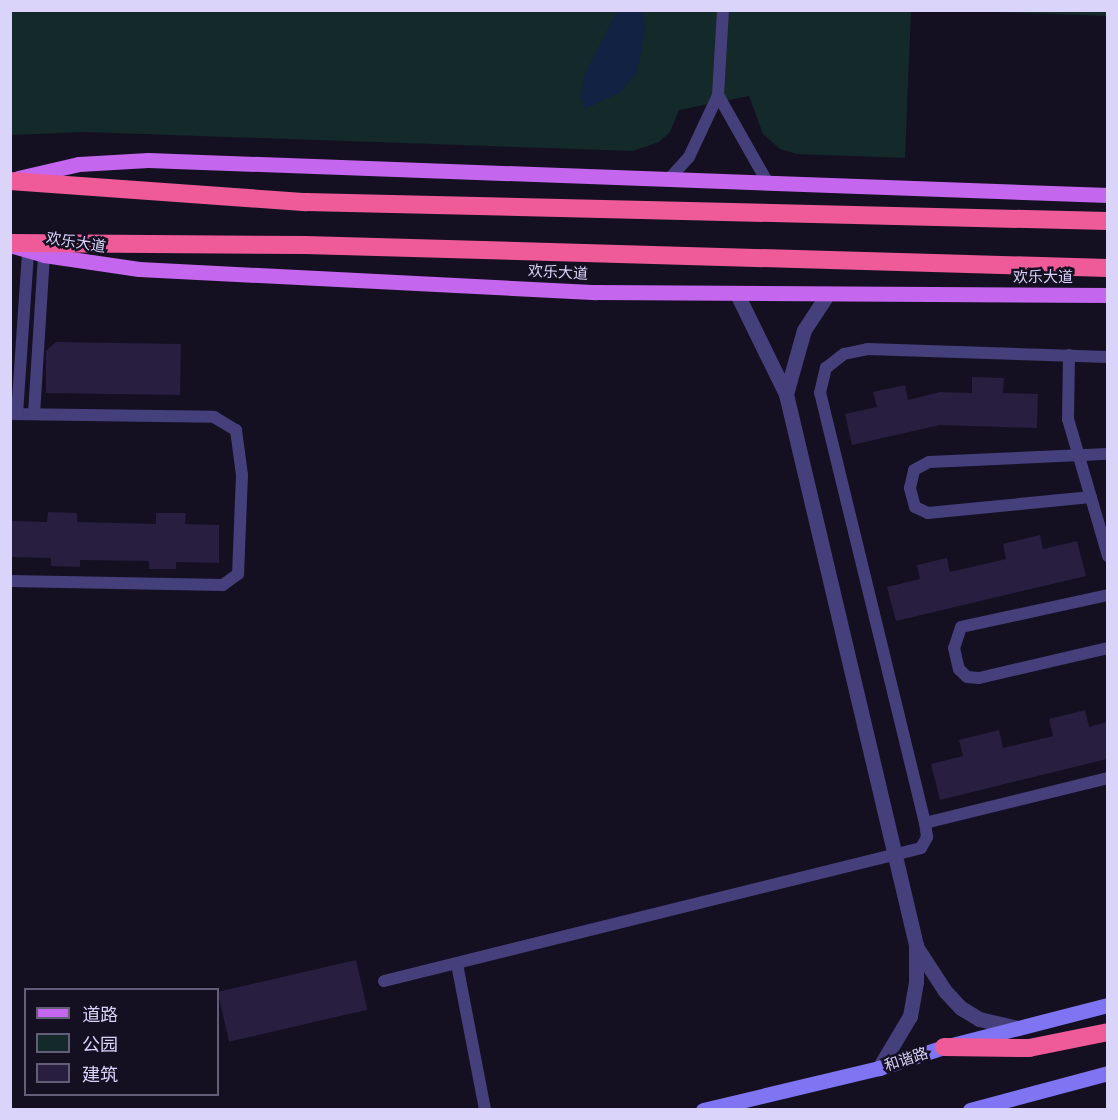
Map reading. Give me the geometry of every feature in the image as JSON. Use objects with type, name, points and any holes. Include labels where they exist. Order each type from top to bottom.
[{"type":"highway","points":[[10,180],[306,202],[1107,221]]},
{"type":"highway","name":"欢乐大道","points":[[10,244],[305,245],[1107,268]]},
{"type":"highway","points":[[944,1047],[1018,1049],[1058,1044],[1107,1032]]},
{"type":"main road","points":[[10,180],[79,164],[148,160],[766,180],[1107,195]]},
{"type":"main road","name":"欢乐大道","points":[[10,244],[44,255],[140,269],[596,292],[1107,295]]},
{"type":"main road","name":"和谐路","points":[[703,1110],[879,1068],[944,1047],[1107,1005]]},
{"type":"main road","points":[[976,1109],[1107,1073]]},
{"type":"street","points":[[737,294],[786,394],[916,945],[916,982],[910,1016],[879,1068]]},
{"type":"street","points":[[786,394],[804,330],[827,295]]},
{"type":"street","points":[[916,945],[945,991],[961,1008],[979,1019],[1017,1028]]},
{"type":"lane","points":[[670,178],[696,145],[718,95],[723,10]]},
{"type":"lane","points":[[718,95],[766,180]]},
{"type":"lane","points":[[10,581],[224,585],[238,574],[242,475],[236,430],[214,417],[14,414],[28,251]]},
{"type":"lane","points":[[34,414],[44,255]]},
{"type":"lane","points":[[384,981],[896,857],[924,846],[925,823],[820,393],[826,368],[844,354],[867,349],[1107,357]]},
{"type":"lane","points":[[1069,355],[1068,419],[1107,556]]},
{"type":"lane","points":[[1090,497],[928,513],[915,507],[910,488],[914,470],[929,462],[1077,453],[1107,454]]},
{"type":"lane","points":[[1107,595],[961,627],[954,648],[959,669],[968,677],[979,678],[1107,648]]},
{"type":"lane","points":[[925,823],[1107,778]]},
{"type":"lane","points":[[457,964],[485,1110]]},
{"type":"green space","points":[[973,10],[1107,10],[1107,16],[973,11]]},
{"type":"green space","points":[[10,11],[911,11],[905,158],[797,154],[780,149],[763,134],[749,96],[679,110],[670,132],[659,142],[633,151],[85,132],[11,135]]},
{"type":"water","points":[[617,11],[643,12],[645,30],[637,73],[620,92],[585,109],[580,97],[585,74]]},
{"type":"building","points":[[56,342],[181,344],[180,395],[46,393],[46,351]]},
{"type":"building","points":[[972,377],[1004,378],[1003,393],[1038,394],[1037,428],[940,425],[852,445],[845,414],[877,407],[873,392],[905,385],[908,400],[940,392],[972,393]]},
{"type":"building","points":[[48,512],[77,513],[77,522],[156,524],[156,513],[186,513],[185,524],[219,525],[219,563],[176,562],[176,569],[149,569],[149,561],[80,560],[80,567],[51,566],[51,558],[11,557],[12,521],[47,522]]},
{"type":"building","points":[[1040,535],[1043,549],[1077,541],[1086,576],[896,621],[887,587],[920,579],[917,565],[947,558],[950,572],[1006,559],[1003,544]]},
{"type":"building","points":[[1085,710],[1089,727],[1107,722],[1107,759],[940,800],[931,764],[963,756],[959,740],[999,730],[1003,748],[1053,736],[1049,719]]},
{"type":"building","points":[[356,960],[367,1010],[229,1042],[219,992]]}]
